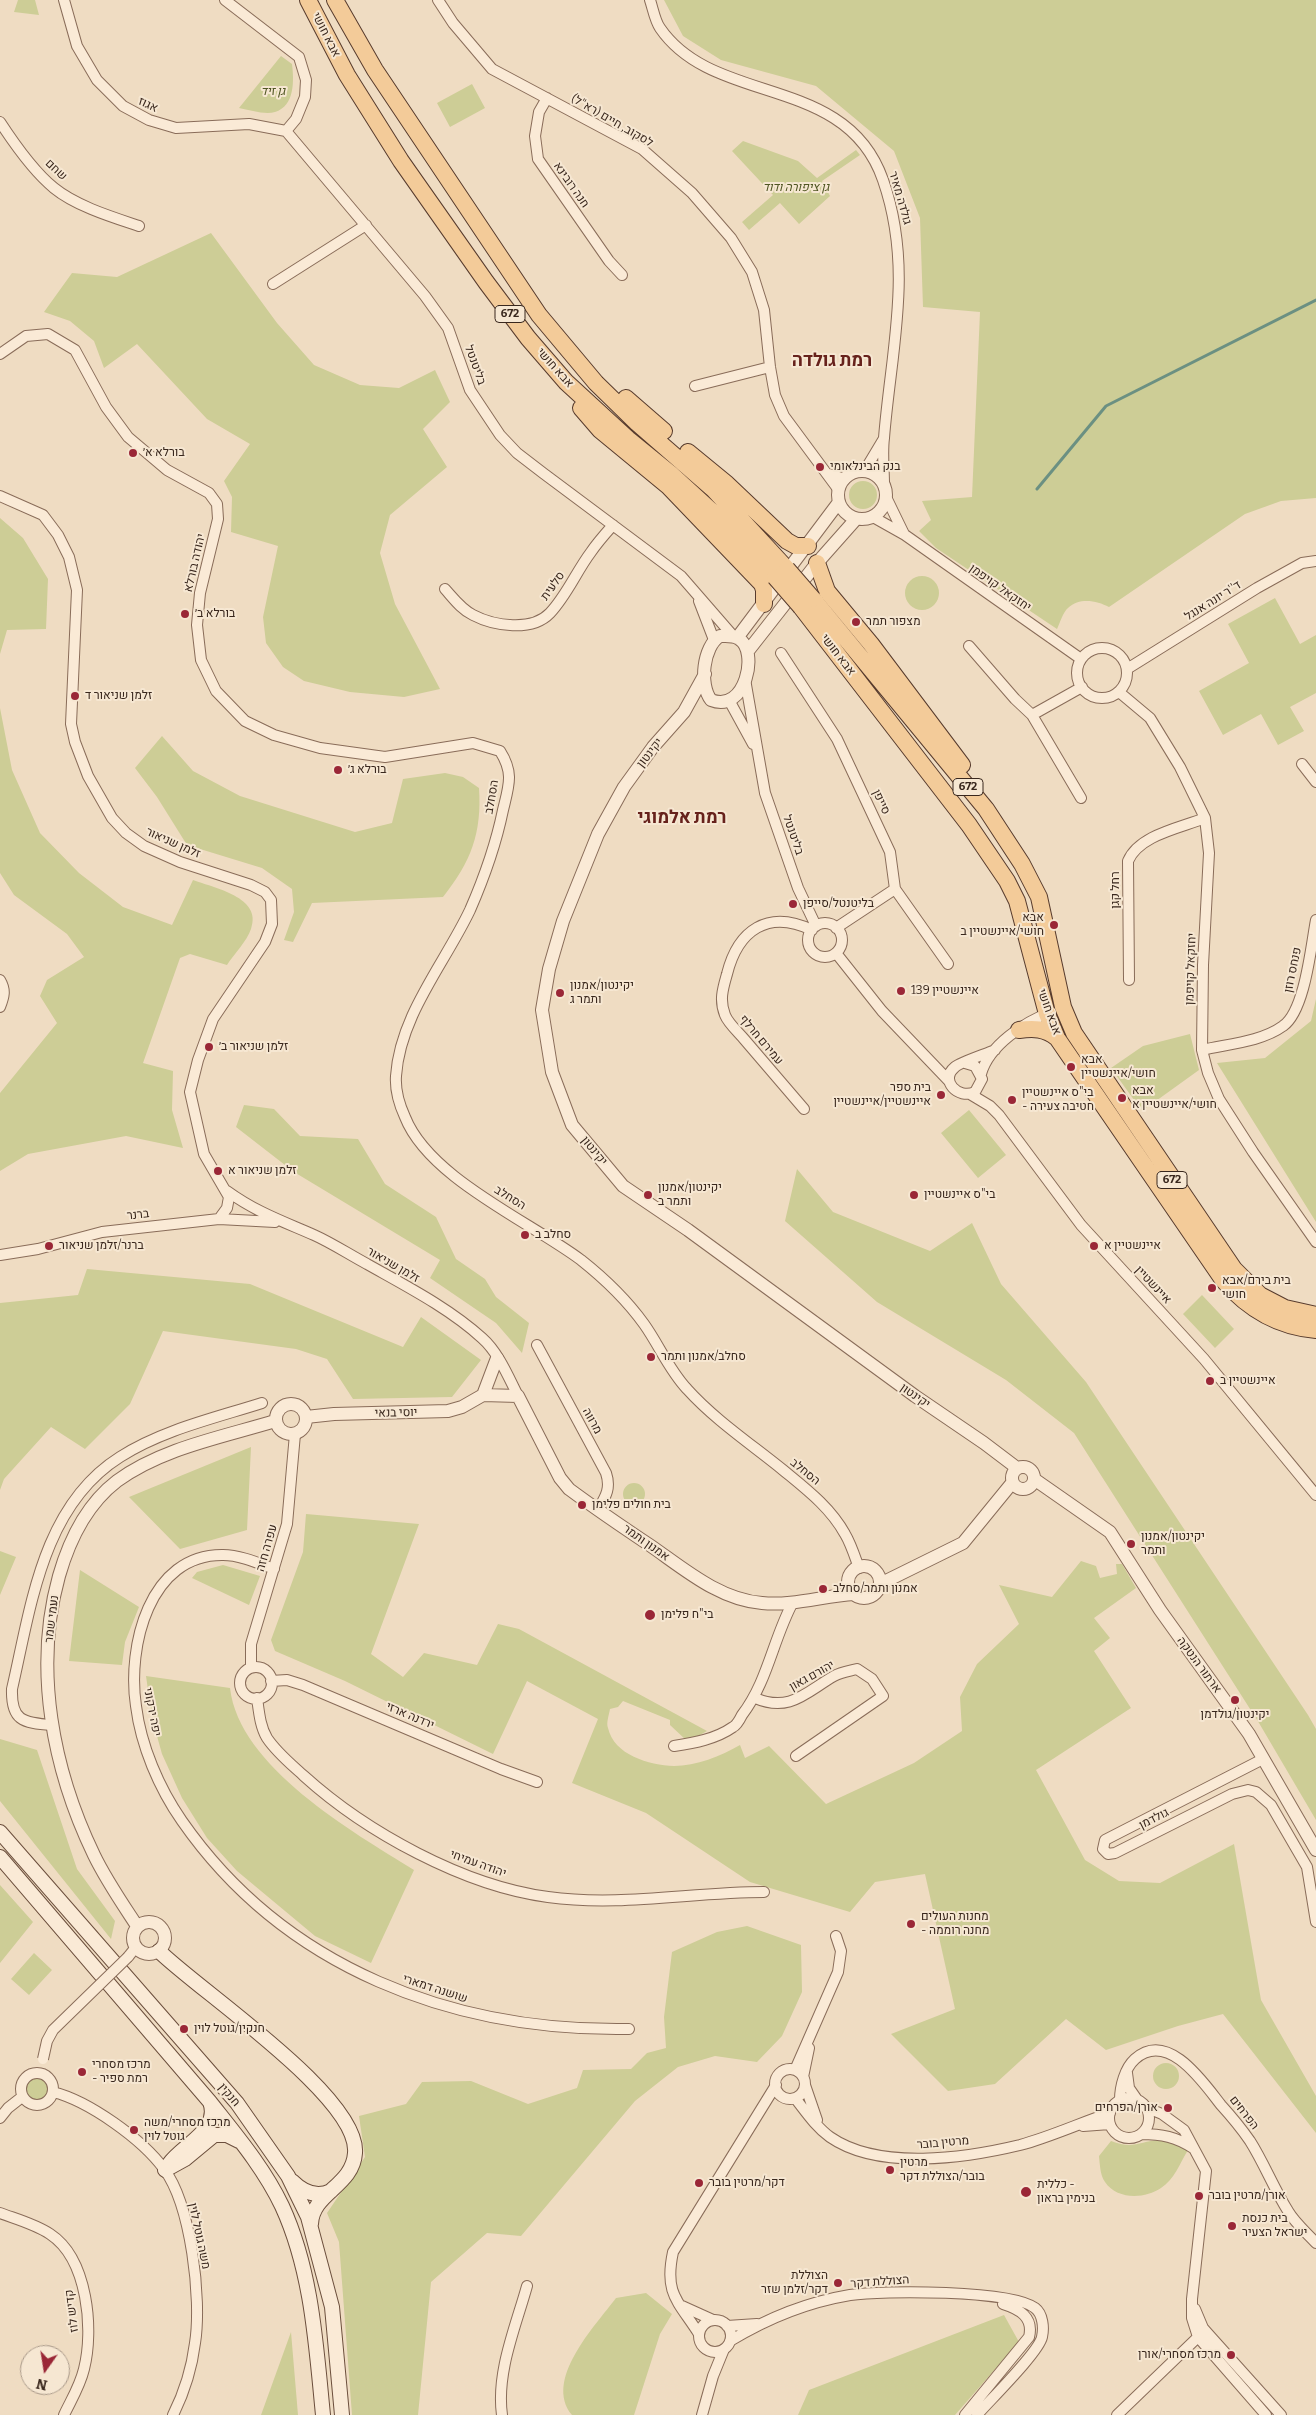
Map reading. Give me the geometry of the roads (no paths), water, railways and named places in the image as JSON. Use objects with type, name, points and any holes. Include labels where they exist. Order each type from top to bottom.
[{"type":"main road","name":"אבא חושי","points":[[308,0],[347,75],[401,161],[528,338],[566,382],[781,573]]},
{"type":"main road","name":"אבא חושי","points":[[335,0],[375,70],[539,315],[596,383],[637,423],[714,490],[781,573],[986,809],[1022,864],[1039,897],[1063,1007],[1074,1033],[1234,1269],[1260,1295],[1286,1308],[1316,1315]]},
{"type":"main road","points":[[539,315],[632,403],[727,484],[787,541],[796,546],[808,546]]},
{"type":"main road","points":[[566,382],[584,412],[600,430],[668,486],[762,584],[764,604]]},
{"type":"main road","points":[[817,563],[827,591],[949,745],[975,785],[986,809]]},
{"type":"main road","name":"אבא חושי","points":[[807,603],[969,825],[1007,881],[1017,902],[1047,1014],[1057,1038],[1223,1280],[1236,1295],[1254,1309],[1271,1318],[1296,1327],[1316,1330]]},
{"type":"main road","points":[[1019,1030],[1035,1028],[1048,1031],[1057,1038]]},
{"type":"main road","name":"חנקין","points":[[0,1832],[236,2103],[288,2176],[303,2204],[332,2307],[342,2415]]},
{"type":"main road","name":"חנקין","points":[[0,1857],[210,2102],[241,2141],[273,2188],[298,2252],[313,2314],[323,2415]]},
{"type":"main road","points":[[159,1951],[251,2026],[304,2075],[336,2108],[355,2143],[356,2152],[351,2170],[315,2207],[311,2230]]},
{"type":"main road","points":[[165,2170],[179,2152],[208,2127],[212,2115],[210,2102]]},
{"type":"main road","points":[[165,2170],[185,2159],[214,2135],[227,2135],[241,2141]]},
{"type":"main road","points":[[288,2176],[296,2185],[310,2193],[321,2194],[332,2190]]},
{"type":"street","name":"אגוז","points":[[64,0],[77,46],[97,80],[123,106],[149,120],[176,128],[249,124],[286,131]]},
{"type":"street","points":[[225,0],[299,57],[306,80],[305,97],[296,119],[286,131]]},
{"type":"street","points":[[346,21],[345,14],[348,0]]},
{"type":"street","name":"לסקוב, חיים (רא\"ל)","points":[[438,0],[452,23],[492,69],[642,149],[692,193],[731,238],[752,272],[764,310],[775,395],[784,416],[795,433],[829,474],[841,484]]},
{"type":"street","name":"גולדה מאיר","points":[[650,0],[659,27],[673,44],[693,60],[716,71],[813,105],[834,117],[853,133],[873,158],[883,180],[897,235],[900,274],[893,371],[884,439],[884,484]]},
{"type":"street","name":"חנה רובינא","points":[[547,98],[539,112],[536,128],[538,159],[608,261],[622,275]]},
{"type":"street","name":"שחם","points":[[0,122],[29,162],[55,189],[97,212],[138,226]]},
{"type":"street","name":"בליטנטל","points":[[286,131],[425,296],[448,328],[470,390],[500,435],[517,453],[681,576],[736,637]]},
{"type":"street","points":[[273,284],[366,225]]},
{"type":"street","name":"יהודה בורלא","points":[[0,354],[26,336],[48,334],[74,350],[106,407],[128,437],[167,470],[209,493],[217,504],[218,519],[200,593],[197,625],[201,660],[216,691],[245,721],[274,736],[320,748],[385,757],[474,742],[500,751],[510,766]]},
{"type":"street","points":[[695,386],[770,367]]},
{"type":"street","name":"גולדה מאיר","points":[[865,470],[884,439]]},
{"type":"street","points":[[865,470],[880,477],[884,484],[886,499],[884,506],[873,517],[856,518],[842,510],[839,502],[841,484],[849,474],[865,470]]},
{"type":"street","name":"זלמן שניאור","points":[[0,496],[43,515],[58,535],[69,557],[77,590],[71,724],[75,742],[88,776],[112,818],[126,833],[144,846],[180,862],[251,885],[266,892],[271,900],[272,924],[265,942],[213,1020],[198,1060],[190,1092],[204,1154],[227,1191],[282,1223],[315,1235],[406,1286],[483,1339],[497,1358],[518,1396]]},
{"type":"street","name":"יחזקאל קויפמן","points":[[886,499],[905,535]]},
{"type":"street","points":[[736,637],[764,604],[839,502]]},
{"type":"street","name":"יחזקאל קויפמן","points":[[873,517],[905,535],[1082,659]]},
{"type":"street","points":[[748,651],[742,640],[736,637],[720,636],[714,640],[707,656],[705,674],[705,688],[711,700],[717,703],[730,702],[738,694],[745,679],[748,651],[817,563],[856,518]]},
{"type":"street","name":"סלעית","points":[[445,590],[461,608],[474,616],[496,623],[517,626],[534,622],[549,614],[591,552],[613,525]]},
{"type":"street","name":"ד''ר יונה אנגל","points":[[1127,670],[1257,588],[1302,563],[1316,561]]},
{"type":"street","name":"בליטנטל","points":[[695,593],[714,640]]},
{"type":"street","points":[[969,646],[1015,699],[1032,715],[1081,798]]},
{"type":"street","points":[[1104,648],[1119,654],[1127,670],[1124,686],[1112,697],[1095,697],[1082,687],[1077,673],[1082,659],[1087,653],[1104,648]]},
{"type":"street","name":"סייפן","points":[[781,653],[837,739],[890,852],[896,889],[948,964]]},
{"type":"street","name":"יקינטון","points":[[705,674],[684,712],[653,747],[624,787],[598,834],[563,921],[549,969],[542,1010],[552,1072],[572,1125],[623,1186],[688,1230],[915,1396],[984,1443],[1021,1480]]},
{"type":"street","name":"בליטנטל","points":[[745,679],[764,793],[814,928]]},
{"type":"street","points":[[1032,715],[1082,687]]},
{"type":"street","name":"יחזקאל קויפמן","points":[[1119,692],[1150,718],[1180,766],[1205,818],[1209,853],[1202,965],[1202,1050],[1208,1074],[1219,1099],[1316,1242]]},
{"type":"street","name":"יקינטון","points":[[684,712],[711,700]]},
{"type":"street","name":"בליטנטל","points":[[730,702],[756,749]]},
{"type":"street","points":[[1302,764],[1316,782]]},
{"type":"street","name":"הסחלב","points":[[510,766],[508,791],[497,837],[477,892],[470,910],[410,1021],[400,1053],[396,1076],[396,1094],[406,1120],[420,1143],[439,1164],[471,1189],[581,1260],[613,1286],[644,1324],[685,1388],[708,1409],[818,1498],[845,1533],[859,1568]]},
{"type":"street","name":"רחל קגן","points":[[1129,980],[1128,861],[1132,851],[1141,842],[1205,818]]},
{"type":"street","points":[[836,928],[896,889]]},
{"type":"street","name":"עמירם חרלף","points":[[804,1109],[725,1017],[721,996],[730,963],[741,939],[758,927],[775,921],[787,920],[814,928]]},
{"type":"street","name":"פנחס רוזן","points":[[1202,1050],[1263,1036],[1283,1026],[1291,1018],[1300,997],[1316,920]]},
{"type":"street","points":[[826,924],[836,928],[842,938],[840,948],[836,953],[826,957],[815,954],[811,950],[808,940],[814,928],[826,924]]},
{"type":"street","points":[[836,953],[882,1011],[950,1081],[954,1091],[965,1095],[978,1088],[981,1074],[995,1050]]},
{"type":"street","points":[[0,980],[4,987],[4,998],[0,1007]]},
{"type":"street","points":[[950,1081],[952,1070],[995,1050],[1019,1030],[1063,1007]]},
{"type":"street","points":[[923,1054],[933,1060],[975,1066],[981,1074]]},
{"type":"street","name":"איינשטיין","points":[[970,1094],[990,1106],[999,1115],[1081,1225],[1204,1359],[1316,1495]]},
{"type":"street","points":[[220,1219],[229,1202],[227,1191]]},
{"type":"street","name":"ברנר","points":[[0,1255],[38,1249],[102,1232],[220,1219],[282,1223]]},
{"type":"street","name":"מרווה","points":[[537,1345],[610,1482],[608,1492],[598,1510]]},
{"type":"street","points":[[497,1358],[483,1395],[518,1396]]},
{"type":"street","name":"יוסי בנאי","points":[[306,1417],[334,1414],[448,1410],[462,1407],[483,1395]]},
{"type":"street","name":"אמנון ותמר","points":[[518,1396],[560,1478],[570,1489],[713,1587],[747,1601],[779,1604],[830,1595],[851,1589]]},
{"type":"street","points":[[52,1725],[33,1724],[17,1716],[12,1707],[12,1689],[39,1571],[50,1542],[81,1492],[99,1473],[120,1457],[152,1440],[262,1403]]},
{"type":"street","points":[[288,1404],[302,1408],[306,1417],[302,1429],[295,1434],[285,1433],[280,1430],[276,1421],[280,1408],[288,1404]]},
{"type":"street","name":"נעמי שמר","points":[[137,1926],[95,1856],[80,1821],[68,1790],[52,1725],[48,1685],[51,1615],[62,1566],[69,1546],[82,1521],[116,1483],[134,1470],[190,1447],[276,1421]]},
{"type":"street","name":"עפרה חזה","points":[[252,1668],[251,1644],[287,1524],[295,1434]]},
{"type":"street","points":[[878,1578],[901,1572],[963,1543],[993,1508],[1021,1480]]},
{"type":"street","name":"ארתור הנטקה","points":[[1021,1480],[1062,1497],[1110,1532],[1160,1610],[1249,1734],[1316,1850]]},
{"type":"street","name":"יפה ירקוני","points":[[257,1906],[199,1842],[182,1820],[165,1792],[142,1736],[136,1706],[134,1682],[140,1638],[148,1607],[160,1587],[173,1572],[189,1562],[208,1556],[224,1555],[241,1557],[274,1568]]},
{"type":"street","points":[[859,1568],[870,1568],[878,1578],[876,1593],[868,1598],[851,1589],[852,1573],[859,1568]]},
{"type":"street","points":[[674,1746],[701,1742],[734,1727],[755,1698],[775,1650],[780,1628],[793,1602]]},
{"type":"street","points":[[257,1667],[266,1671],[272,1680],[266,1694],[257,1698],[248,1696],[240,1683],[243,1673],[257,1667]]},
{"type":"street","name":"יהורם גאון","points":[[755,1698],[767,1703],[795,1701],[836,1674],[857,1669],[872,1679],[883,1696],[796,1756]]},
{"type":"street","name":"ירדנה ארזי","points":[[272,1680],[287,1680],[303,1685],[500,1769],[537,1782]]},
{"type":"street","name":"יהודה עמיחי","points":[[257,1698],[260,1722],[267,1738],[281,1755],[323,1793],[376,1832],[435,1862],[522,1893],[573,1900],[634,1900],[764,1892]]},
{"type":"street","name":"גולדמן","points":[[1263,1759],[1105,1840],[1103,1849],[1108,1854],[1115,1853],[1232,1794],[1248,1790],[1256,1792],[1271,1805],[1307,1867],[1316,1922]]},
{"type":"street","name":"שושנה דמארי","points":[[257,1906],[305,1941],[340,1963],[382,1984],[423,2000],[465,2012],[512,2021],[594,2030],[629,2029]]},
{"type":"street","points":[[40,2073],[47,2041],[53,2030],[132,1952],[137,1926],[147,1921],[158,1923],[162,1927],[166,1937],[159,1951],[147,1954],[132,1952]]},
{"type":"street","points":[[795,2070],[812,2035],[839,1966],[840,1951],[836,1936]]},
{"type":"street","points":[[757,2113],[775,2101],[802,2093],[812,2035]]},
{"type":"street","name":"הפרחים","points":[[1120,2100],[1121,2086],[1135,2059],[1147,2050],[1152,2049],[1174,2056],[1196,2073],[1249,2140],[1289,2213],[1316,2242]]},
{"type":"street","points":[[713,2376],[710,2351],[701,2345],[699,2334],[675,2298],[669,2279],[673,2252],[776,2085],[780,2073],[788,2069],[795,2070],[804,2081],[819,2128]]},
{"type":"street","points":[[1127,2072],[1130,2088],[1141,2104],[1149,2117],[1148,2123],[1141,2134],[1134,2138],[1125,2138],[1116,2133],[1110,2124],[1110,2113],[1115,2103],[1129,2098],[1141,2104],[1162,2114],[1184,2130],[1206,2171],[1192,2299],[1192,2318],[1198,2336],[1266,2415]]},
{"type":"street","points":[[40,2073],[52,2082],[53,2092],[48,2101],[40,2105],[30,2104],[22,2097],[20,2088],[24,2079],[31,2074],[40,2073]]},
{"type":"street","points":[[776,2085],[778,2093],[790,2098]]},
{"type":"street","name":"משה גוטל לוין","points":[[53,2092],[82,2104],[124,2132],[149,2152],[165,2170],[175,2188],[184,2215],[195,2273],[197,2310],[196,2342],[189,2373],[173,2415]]},
{"type":"street","points":[[0,2118],[8,2108],[22,2097]]},
{"type":"street","name":"מרטין בובר","points":[[790,2098],[831,2138],[854,2149],[893,2158],[922,2158],[971,2153],[1021,2144],[1110,2113]]},
{"type":"street","name":"מרטין בובר","points":[[1072,2126],[1110,2124]]},
{"type":"street","points":[[1141,2134],[1158,2134],[1174,2137],[1196,2150]]},
{"type":"street","name":"קדיש לוז","points":[[0,2213],[51,2234],[73,2261],[79,2273],[88,2327],[87,2351],[78,2387],[64,2415]]},
{"type":"street","points":[[502,2415],[503,2379],[508,2351],[527,2286]]},
{"type":"street","name":"הצוללת דקר","points":[[727,2345],[758,2324],[792,2312],[849,2296],[881,2292],[927,2292],[978,2296],[1012,2301],[1035,2308],[1041,2316],[1042,2338],[1033,2354],[976,2415]]},
{"type":"street","name":"הצוללת דקר","points":[[965,2415],[1016,2354],[1029,2336],[1031,2328],[1027,2316],[1014,2307],[978,2296]]},
{"type":"street","points":[[1192,2299],[1203,2328],[1281,2415]]},
{"type":"street","points":[[681,2306],[723,2323],[727,2326],[731,2336],[713,2376],[702,2415]]},
{"type":"street","points":[[699,2334],[703,2325],[713,2320]]},
{"type":"street","name":"הצוללת דקר","points":[[727,2326],[758,2324]]},
{"type":"street","points":[[1198,2336],[1211,2338]]},
{"type":"street","points":[[1117,2415],[1198,2336]]},
{"type":"street","points":[[710,2351],[727,2345]]},
{"type":"waterway","points":[[1037,489],[1106,406],[1316,300]]},
{"type":"place","name":"בורלא א׳","points":[[133,453]]},
{"type":"place","name":"בנק הבינלאומי","points":[[820,467]]},
{"type":"place","name":"בורלא ב׳","points":[[185,614]]},
{"type":"place","name":"מצפור תמר","points":[[856,622]]},
{"type":"place","name":"זלמן שניאור ד","points":[[75,696]]},
{"type":"place","name":"בורלא ג׳","points":[[338,770]]},
{"type":"place","name":"בליטנטל/סייפן","points":[[793,904]]},
{"type":"place","name":"אבא חושי/איינשטיין ב","points":[[1054,925]]},
{"type":"place","name":"איינשטיין 139","points":[[901,991]]},
{"type":"place","name":"יקינטון/אמנון ותמר ג","points":[[560,993]]},
{"type":"place","name":"זלמן שניאור ב׳","points":[[209,1047]]},
{"type":"place","name":"אבא חושי/איינשטיין","points":[[1071,1067]]},
{"type":"place","name":"בית ספר איינשטיין/איינשטיין","points":[[941,1095]]},
{"type":"place","name":"אבא חושי/איינשטיין א","points":[[1122,1098]]},
{"type":"place","name":"בי\"ס איינשטיין - חטיבה צעירה","points":[[1012,1100]]},
{"type":"place","name":"זלמן שניאור א","points":[[218,1171]]},
{"type":"place","name":"יקינטון/אמנון ותמר ב","points":[[648,1195]]},
{"type":"place","name":"בי\"ס איינשטיין","points":[[914,1195]]},
{"type":"place","name":"סחלב ב","points":[[525,1235]]},
{"type":"place","name":"ברנר/זלמן שניאור","points":[[49,1246]]},
{"type":"place","name":"איינשטיין א","points":[[1094,1246]]},
{"type":"place","name":"בית בירם/אבא חושי","points":[[1212,1288]]},
{"type":"place","name":"סחלב/אמנון ותמר","points":[[651,1357]]},
{"type":"place","name":"איינשטיין ב","points":[[1210,1381]]},
{"type":"place","name":"בית חולים פלימן","points":[[582,1505]]},
{"type":"place","name":"יקינטון/אמנון ותמר","points":[[1131,1544]]},
{"type":"place","name":"אמנון ותמר/סחלב","points":[[823,1589]]},
{"type":"place","name":"בי\"ח פלימן","points":[[650,1615]]},
{"type":"place","name":"יקינטון/גולדמן","points":[[1235,1700]]},
{"type":"place","name":"מחנות העולים - מחנה רוממה","points":[[911,1924]]},
{"type":"place","name":"חנקין/גוטל לוין","points":[[184,2029]]},
{"type":"place","name":"מרכז מסחרי - רמת ספיר","points":[[82,2072]]},
{"type":"place","name":"אורן/הפרחים","points":[[1168,2108]]},
{"type":"place","name":"מרכז מסחרי/משה גוטל לוין","points":[[134,2130]]},
{"type":"place","name":"מרטין בובר/הצוללת דקר","points":[[890,2170]]},
{"type":"place","name":"דקר/מרטין בובר","points":[[699,2183]]},
{"type":"place","name":"כללית - בנימין בראון","points":[[1026,2192]]},
{"type":"place","name":"אורן/מרטין בובר","points":[[1199,2196]]},
{"type":"place","name":"בית כנסת ישראל הצעיר","points":[[1232,2226]]},
{"type":"place","name":"הצוללת דקר/זלמן שזר","points":[[838,2283]]},
{"type":"place","name":"מרכז מסחרי/אורן","points":[[1231,2355]]},
{"type":"district","name":"רמת גולדה","points":[[832,361]]},
{"type":"district","name":"רמת אלמוגי","points":[[682,818]]},
{"type":"park label","name":"גן זיד","points":[[273,92]]},
{"type":"park label","name":"גן ציפורה ודוד","points":[[796,188]]}]
